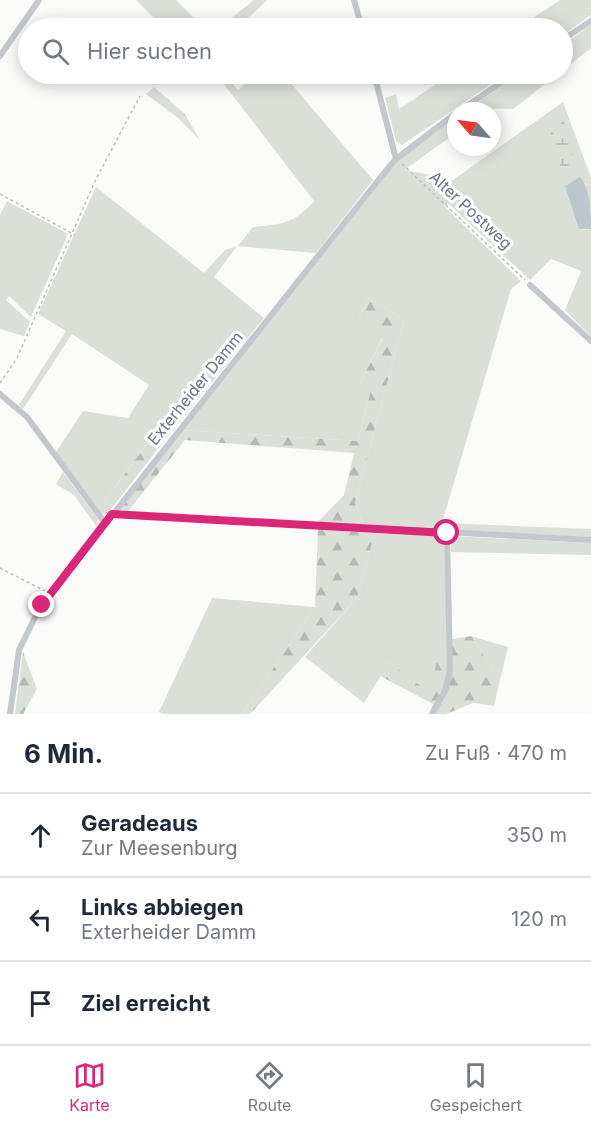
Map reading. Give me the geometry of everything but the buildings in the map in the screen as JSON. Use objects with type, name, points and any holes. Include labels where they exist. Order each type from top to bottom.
[{"type":"street","points":[[26,18],[39,0]]},
{"type":"street","points":[[354,0],[359,18]]},
{"type":"street","points":[[573,33],[591,21]]},
{"type":"street","points":[[0,56],[18,30]]},
{"type":"street","points":[[377,84],[396,159]]},
{"type":"street","name":"Exterheider Damm","points":[[473,102],[499,84]]},
{"type":"street","name":"Exterheider Damm","points":[[10,714],[19,650],[30,624],[50,594],[396,159],[447,120]]},
{"type":"street","points":[[530,285],[591,341]]},
{"type":"street","points":[[0,394],[27,417],[105,523]]},
{"type":"street","points":[[112,514],[591,540]]},
{"type":"street","points":[[432,714],[445,691],[450,671],[447,533]]},
{"type":"path","points":[[0,383],[18,358],[96,179],[140,96]]},
{"type":"path","name":"Alter Postweg","points":[[396,159],[530,285]]},
{"type":"path","points":[[0,194],[75,235]]},
{"type":"path","points":[[0,568],[50,594]]},
{"type":"green space","points":[[136,0],[176,0],[194,18],[154,18]]},
{"type":"green space","points":[[254,0],[267,0],[247,18],[232,18]]},
{"type":"green space","points":[[560,0],[591,0],[591,15],[573,28],[573,18],[533,18]]},
{"type":"green space","points":[[591,25],[591,48],[573,62],[573,38]]},
{"type":"green space","points":[[224,84],[233,84],[238,90],[244,84],[291,84],[373,180],[316,253],[238,246],[253,227],[287,222],[307,209],[314,201]]},
{"type":"green space","points":[[436,84],[491,84],[465,102],[447,102],[447,114],[402,145],[396,141],[385,98],[396,94],[399,109]]},
{"type":"green space","points":[[505,84],[545,84],[513,109],[501,109],[501,102],[478,102]]},
{"type":"green space","points":[[154,87],[184,113],[200,140],[178,118],[146,94]]},
{"type":"green space","points":[[563,102],[591,178],[591,210],[585,183],[565,186],[583,230],[591,229],[591,337],[565,310],[581,271],[551,259],[530,280],[448,203],[444,206],[521,281],[511,289],[442,523],[591,529],[591,537],[364,526],[355,503],[404,320],[369,298],[359,318],[383,337],[359,385],[370,392],[358,441],[182,430],[403,156],[447,124],[447,139],[404,170],[430,175],[443,187],[487,156],[501,156],[501,146]]},
{"type":"green space","points":[[564,121],[576,172],[562,172],[551,134],[551,130]]},
{"type":"green space","points":[[96,187],[204,273],[225,250],[237,246],[214,277],[264,318],[164,441],[154,434],[98,510],[56,452],[83,411],[128,418],[149,385],[72,334],[23,409],[19,405],[66,331],[38,314]]},
{"type":"green space","points":[[7,201],[68,234],[31,317],[9,296],[6,300],[30,322],[24,336],[0,329],[0,215]]},
{"type":"green space","points":[[369,298],[404,320],[355,503],[364,526],[318,522],[344,495],[354,453],[185,440],[128,511],[120,510],[182,430],[358,441],[370,393],[359,385],[383,338],[359,318]]},
{"type":"green space","points":[[155,433],[164,441],[108,513],[102,514],[98,510]]},
{"type":"green space","points":[[63,472],[98,519],[97,527],[74,495],[56,484]]},
{"type":"green space","points":[[318,529],[367,533],[372,543],[357,598],[250,714],[242,714],[315,607]]},
{"type":"green space","points":[[367,533],[444,536],[447,640],[441,642],[430,694],[389,662],[364,703],[305,657],[357,598],[372,543]]},
{"type":"green space","points":[[451,536],[591,543],[591,555],[451,552]]},
{"type":"green space","points":[[212,598],[315,607],[242,714],[163,714],[159,712]]},
{"type":"green space","points":[[471,636],[508,647],[500,680]]},
{"type":"green space","points":[[471,636],[500,680],[494,706],[473,703],[446,714],[429,714],[433,704],[380,676],[389,662],[430,693],[441,641]]},
{"type":"green space","points":[[23,652],[37,689],[23,714],[15,714]]},
{"type":"shaded area","points":[[580,177],[588,195],[591,229],[579,229],[565,186]]},
{"type":"route","points":[[42,605],[112,514],[447,533]]}]
